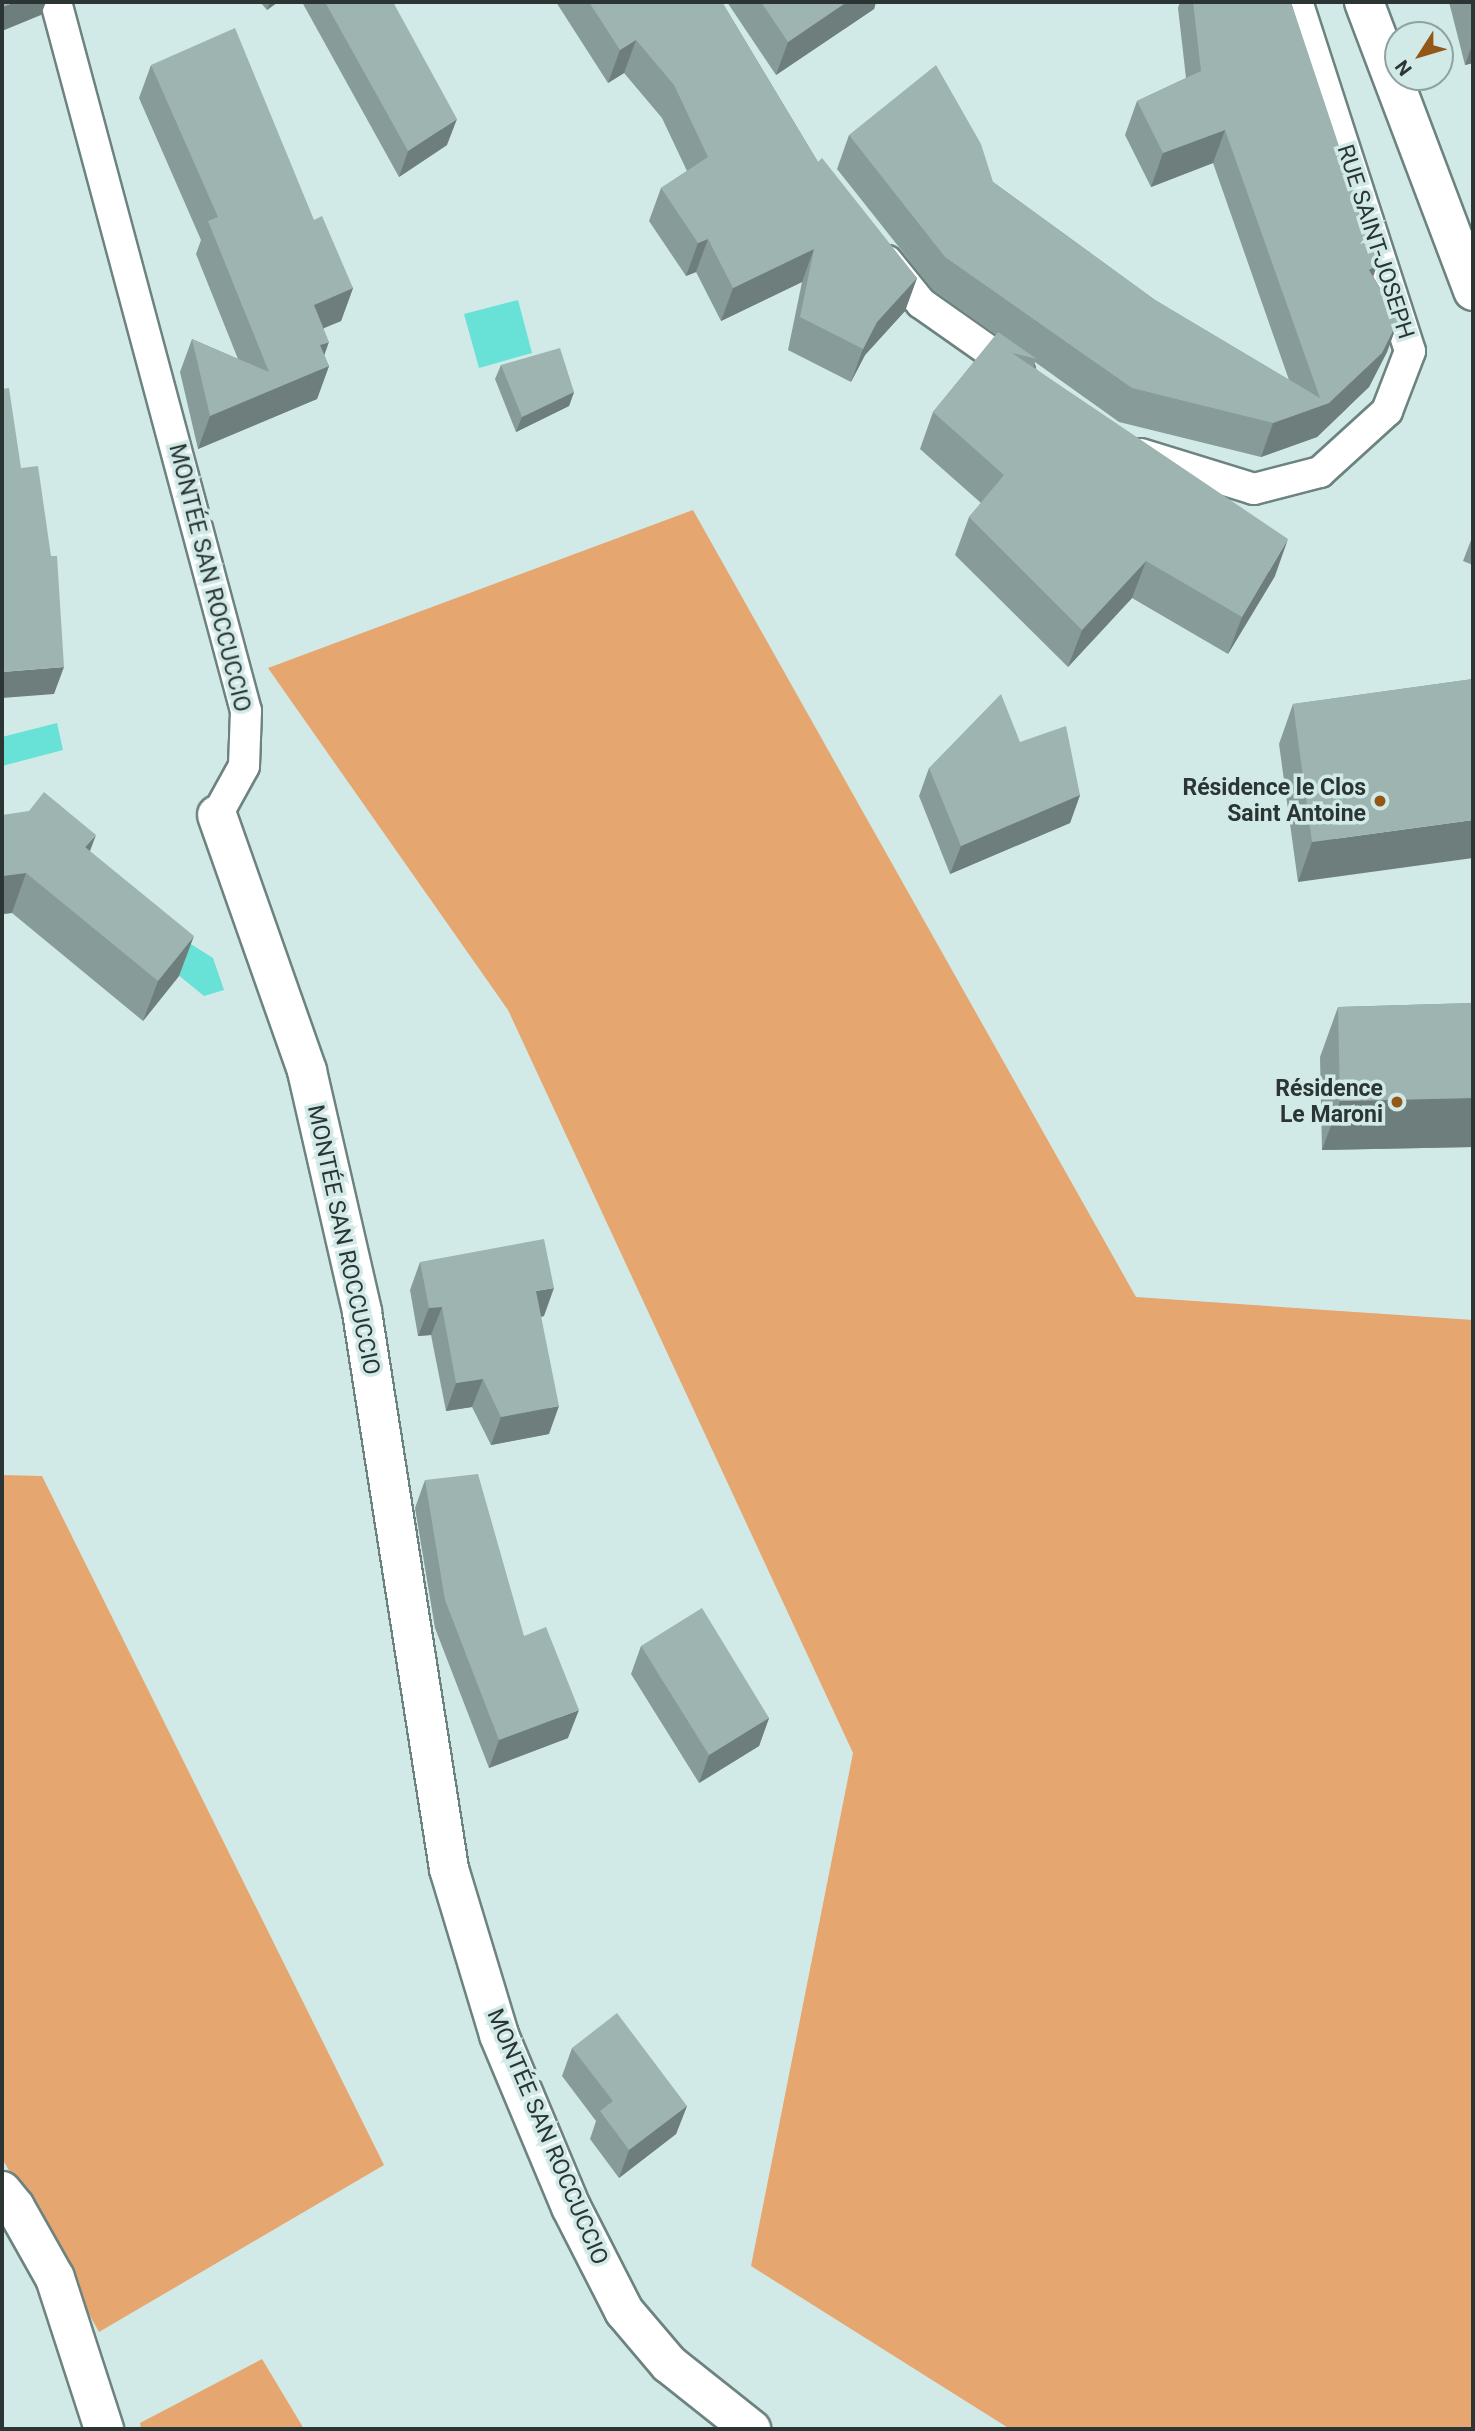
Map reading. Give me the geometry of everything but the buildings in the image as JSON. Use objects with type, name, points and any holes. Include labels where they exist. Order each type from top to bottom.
[{"type":"street","points":[[1364,2],[1473,291]]},
{"type":"street","name":"MONTÉE SAN ROCCUCCIO","points":[[216,815],[310,1084],[362,1312],[449,1869],[499,2035],[571,2207],[624,2311],[669,2364],[751,2429]]},
{"type":"street","points":[[2,2191],[15,2207],[55,2278],[104,2429]]},
{"type":"lane","name":"MONTÉE SAN ROCCUCCIO","points":[[56,2],[246,710],[244,766],[216,815]]},
{"type":"lane","name":"RUE SAINT-JOSEPH","points":[[1118,442],[1129,450],[1254,489],[1320,472],[1387,411],[1410,351],[1297,2]]},
{"type":"lane","points":[[869,238],[921,303],[1041,388]]},
{"type":"shaded area","points":[[693,510],[1136,1297],[1473,1320],[1473,2429],[1010,2429],[751,2266],[853,1753],[508,1010],[268,668]]},
{"type":"shaded area","points":[[2,1475],[42,1476],[384,2165],[99,2332],[2,2158]]},
{"type":"shaded area","points":[[262,2359],[304,2429],[141,2429],[140,2423]]},
{"type":"water","points":[[518,300],[532,353],[479,368],[464,314]]},
{"type":"water","points":[[57,723],[63,750],[2,766],[2,737]]},
{"type":"water","points":[[151,919],[213,958],[224,990],[204,996],[134,939]]},
{"type":"place","name":"Résidence le Clos Saint Antoine","points":[[1380,801]]},
{"type":"place","name":"Résidence Le Maroni","points":[[1397,1102]]}]
